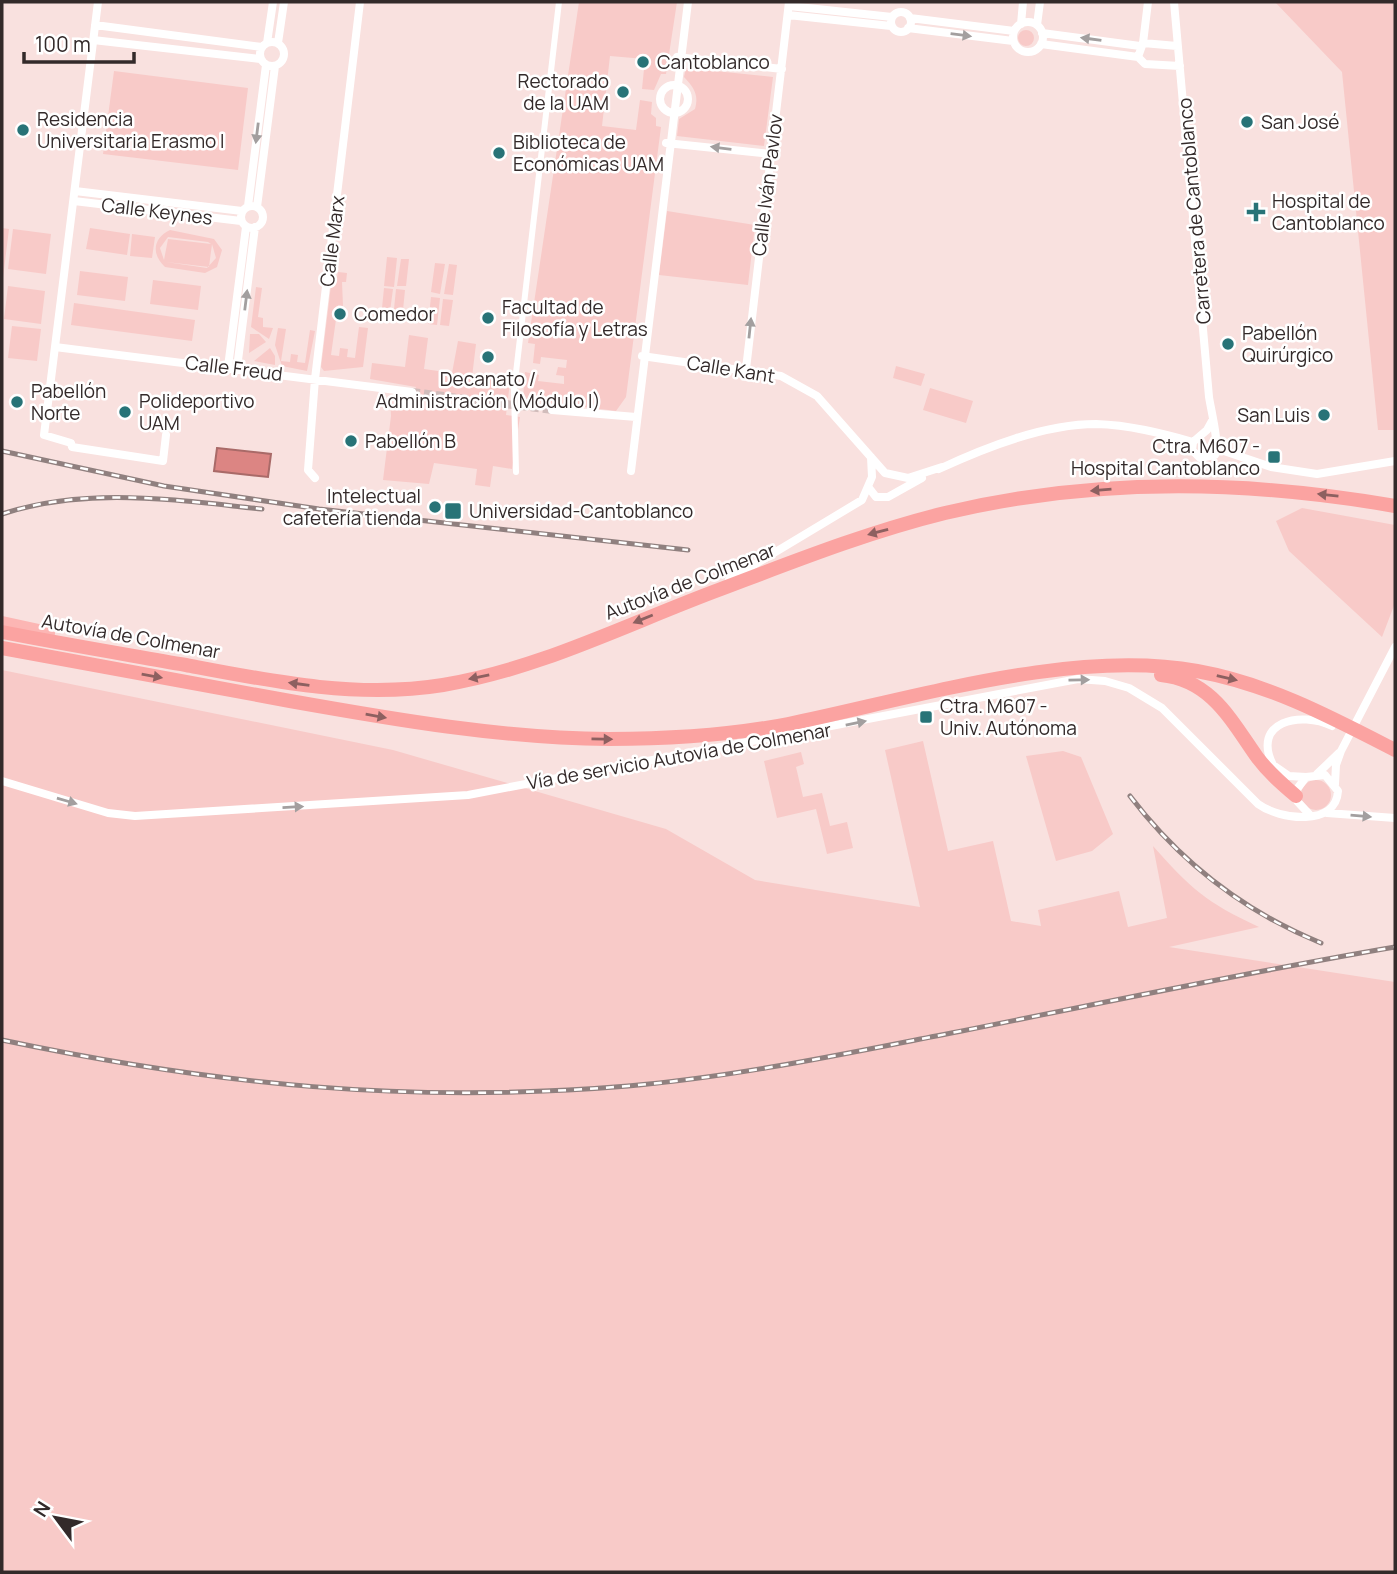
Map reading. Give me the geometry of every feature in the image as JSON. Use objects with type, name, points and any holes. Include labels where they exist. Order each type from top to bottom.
[{"type":"highway","name":"Autovía de Colmenar","points":[[2,632],[111,653],[323,687],[379,690],[441,685],[527,664],[855,538],[947,513],[1029,498],[1106,489],[1193,486],[1273,489],[1395,506]]},
{"type":"highway","points":[[2,623],[76,639],[111,653]]},
{"type":"highway","name":"Autovía de Colmenar","points":[[2,648],[458,730],[520,736],[612,739],[690,735],[783,725],[981,684],[1086,668],[1167,668],[1247,682],[1308,705],[1389,747]]},
{"type":"highway","points":[[2,656],[85,664]]},
{"type":"highway","points":[[1086,668],[1185,680],[1209,694],[1231,716],[1274,777],[1296,796]]},
{"type":"street","points":[[98,2],[44,435],[71,443],[72,447],[163,461],[166,435]]},
{"type":"street","points":[[233,367],[267,63],[264,45],[273,2]]},
{"type":"street","points":[[93,40],[267,63],[282,61],[285,54],[278,43],[284,2]]},
{"type":"street","name":"Calle Marx","points":[[314,478],[308,470],[315,379],[360,2]]},
{"type":"street","points":[[516,472],[514,390],[559,2]]},
{"type":"street","points":[[631,471],[633,417],[686,2]]},
{"type":"street","points":[[903,2],[908,28]]},
{"type":"street","points":[[1023,2],[1021,24],[1014,31],[1013,41],[1017,48],[1027,52],[1036,50],[1041,44],[1040,2]]},
{"type":"street","points":[[1138,57],[1148,2]]},
{"type":"street","name":"Carretera de Cantoblanco","points":[[1174,2],[1212,421],[1216,439]]},
{"type":"street","points":[[789,7],[892,21],[906,15],[1014,31]]},
{"type":"street","name":"Calle Iván Pavlov","points":[[746,369],[789,7]]},
{"type":"street","points":[[892,21],[898,32],[908,28],[1013,41]]},
{"type":"street","points":[[1021,24],[1142,45],[1177,46]]},
{"type":"street","points":[[95,25],[264,45],[278,43]]},
{"type":"street","points":[[1041,44],[1138,57],[1145,64],[1180,66]]},
{"type":"street","points":[[679,57],[782,69]]},
{"type":"street","points":[[675,85],[687,92],[689,101],[682,111],[671,113],[662,107],[660,99],[662,91],[675,85]]},
{"type":"street","points":[[668,143],[771,154]]},
{"type":"street","name":"Calle Keynes","points":[[75,191],[248,216]]},
{"type":"street","name":"Calle Keynes","points":[[74,201],[248,216]]},
{"type":"street","name":"Calle Freud","points":[[55,347],[233,367],[412,392]]},
{"type":"street","name":"Calle Kant","points":[[642,356],[781,376],[817,396],[888,475]]},
{"type":"street","points":[[552,410],[633,417]]},
{"type":"street","points":[[872,477],[888,475],[908,478],[1006,442],[1066,427],[1123,426],[1192,442],[1204,433],[1212,421]]},
{"type":"street","points":[[1192,442],[1192,450],[1200,458],[1212,458],[1218,449],[1216,439],[1204,433]]},
{"type":"street","points":[[1218,449],[1271,467],[1317,474],[1395,463]]},
{"type":"street","points":[[706,594],[862,500],[872,477],[870,457]]},
{"type":"street","points":[[869,488],[873,495],[880,498],[942,467]]},
{"type":"street","points":[[888,475],[895,483],[893,492]]},
{"type":"street","points":[[1327,813],[1338,799],[1335,785],[1336,765],[1341,751],[1366,709],[1395,647]]},
{"type":"street","name":"Vía de servicio Autovía de Colmenar","points":[[2,781],[108,813],[135,816],[444,798],[642,763],[721,745],[836,727],[1011,689],[1078,679],[1105,681],[1145,697],[1162,708],[1264,808],[1285,815],[1309,814]]},
{"type":"street","points":[[1335,785],[1325,775],[1306,777],[1283,774],[1270,759],[1269,741],[1273,732],[1284,722],[1297,718],[1315,720],[1357,738],[1389,747]]},
{"type":"street","points":[[1317,774],[1341,751]]},
{"type":"street","points":[[1306,777],[1301,781],[1296,796],[1300,807],[1309,814],[1395,818]]},
{"type":"shaded area","points":[[579,2],[677,2],[666,74],[661,74],[654,90],[642,89],[645,59],[610,56],[602,126],[636,130],[640,100],[652,102],[651,114],[656,118],[656,126],[661,127],[626,397],[616,411],[523,399],[525,372],[539,375],[538,381],[564,384],[564,376],[556,375],[558,367],[566,368],[567,360],[541,357],[540,364],[533,363],[535,344],[528,343]]},
{"type":"shaded area","points":[[1275,2],[1395,2],[1395,430],[1378,430],[1342,72]]},
{"type":"shaded area","points":[[1026,30],[1032,32],[1032,44],[1026,46],[1020,44],[1018,38],[1020,32]]},
{"type":"shaded area","points":[[686,68],[773,77],[764,146],[677,136],[679,119],[695,109],[696,104],[695,92],[684,77]]},
{"type":"shaded area","points":[[114,71],[248,88],[238,170],[103,154]]},
{"type":"shaded area","points":[[667,211],[755,225],[748,285],[659,275]]},
{"type":"shaded area","points":[[2,228],[9,229],[2,286]]},
{"type":"shaded area","points":[[90,228],[130,234],[127,255],[86,249]]},
{"type":"shaded area","points":[[13,229],[51,234],[46,274],[8,269]]},
{"type":"shaded area","points":[[170,230],[214,239],[222,250],[217,267],[205,273],[165,267],[156,252],[157,242]],"holes":[[[168,237],[211,244],[168,239],[164,260],[160,248]],[[212,244],[216,258],[209,266]]]},
{"type":"shaded area","points":[[132,234],[155,237],[152,258],[130,256]]},
{"type":"shaded area","points":[[387,257],[397,258],[394,287],[384,286]]},
{"type":"shaded area","points":[[401,259],[409,259],[406,286],[397,286]]},
{"type":"shaded area","points":[[435,263],[445,264],[440,294],[431,292]]},
{"type":"shaded area","points":[[449,264],[457,265],[453,295],[444,294]]},
{"type":"shaded area","points":[[80,271],[128,277],[125,301],[77,295]]},
{"type":"shaded area","points":[[338,272],[347,273],[346,282],[342,282],[343,306],[338,305],[331,355],[339,356],[340,348],[348,349],[347,357],[355,358],[359,327],[368,328],[363,367],[324,371],[321,367],[332,277],[337,277]]},
{"type":"shaded area","points":[[153,280],[201,286],[198,310],[150,304]]},
{"type":"shaded area","points":[[8,286],[45,291],[41,324],[4,319]]},
{"type":"shaded area","points":[[256,287],[262,288],[258,317],[263,318],[263,327],[273,328],[269,339],[251,327]]},
{"type":"shaded area","points":[[384,288],[393,289],[389,319],[381,318]]},
{"type":"shaded area","points":[[396,289],[405,290],[402,320],[393,319]]},
{"type":"shaded area","points":[[431,297],[440,298],[437,325],[428,324]]},
{"type":"shaded area","points":[[443,299],[453,300],[449,326],[440,325]]},
{"type":"shaded area","points":[[74,303],[195,320],[192,341],[71,325]]},
{"type":"shaded area","points":[[12,326],[41,329],[37,361],[8,358]]},
{"type":"shaded area","points":[[278,328],[286,329],[281,361],[290,362],[291,354],[298,355],[297,362],[305,363],[310,330],[315,331],[307,371],[282,366],[275,345]]},
{"type":"shaded area","points":[[250,334],[259,334],[266,342],[249,353]]},
{"type":"shaded area","points":[[409,335],[428,338],[424,369],[452,373],[458,341],[476,344],[472,377],[510,382],[506,415],[520,417],[512,469],[493,466],[490,487],[475,485],[477,469],[434,463],[429,484],[383,480],[391,416],[390,395],[413,396],[416,387],[370,379],[372,363],[405,367]]},
{"type":"shaded area","points":[[270,348],[275,356],[275,365],[254,361]]},
{"type":"shaded area","points":[[896,366],[925,374],[921,386],[893,378]]},
{"type":"shaded area","points":[[930,388],[973,401],[966,423],[923,410]]},
{"type":"shaded area","points":[[217,448],[271,454],[268,477],[214,471]]},
{"type":"shaded area","points":[[1302,508],[1395,525],[1395,603],[1382,637],[1289,551],[1276,521]]},
{"type":"shaded area","points":[[2,670],[393,750],[666,829],[755,880],[920,907],[885,750],[923,741],[948,851],[993,841],[1011,921],[1041,926],[1038,910],[1119,891],[1128,927],[1167,918],[1153,846],[1200,893],[1259,927],[1169,947],[1395,982],[1395,1572],[2,1572]]},
{"type":"shaded area","points":[[1063,751],[1081,757],[1113,834],[1092,851],[1056,861],[1026,756]]},
{"type":"shaded area","points":[[801,752],[804,764],[796,767],[803,797],[822,793],[830,826],[847,822],[853,848],[827,854],[816,809],[777,818],[764,761]]},
{"type":"shaded area","points":[[1316,780],[1322,781],[1330,789],[1330,801],[1322,809],[1316,810],[1310,809],[1302,801],[1301,795],[1302,789],[1310,781]]},
{"type":"tunnel","points":[[412,392],[552,410]]},
{"type":"railway","points":[[2,451],[164,486],[319,509],[688,550]]},
{"type":"railway","points":[[2,514],[34,505],[99,498],[164,499],[262,509]]},
{"type":"railway","points":[[1130,796],[1170,843],[1215,883],[1265,916],[1321,943]]},
{"type":"railway","points":[[2,1040],[159,1069],[313,1087],[468,1093],[628,1086],[706,1077],[821,1058],[1395,947]]},
{"type":"place","name":"Cantoblanco","points":[[643,62]]},
{"type":"place","name":"Rectorado de la UAM","points":[[623,92]]},
{"type":"place","name":"San José","points":[[1247,122]]},
{"type":"place","name":"Residencia Universitaria Erasmo I","points":[[23,130]]},
{"type":"place","name":"Biblioteca de Económicas UAM","points":[[499,153]]},
{"type":"place","name":"Hospital de Cantoblanco","points":[[1256,212]]},
{"type":"place","name":"Comedor","points":[[340,314]]},
{"type":"place","name":"Facultad de Filosofía y Letras","points":[[488,318]]},
{"type":"place","name":"Pabellón Quirúrgico","points":[[1228,344]]},
{"type":"place","name":"Decanato / Administración (Módulo I)","points":[[488,357]]},
{"type":"place","name":"Pabellón Norte","points":[[17,402]]},
{"type":"place","name":"Polideportivo UAM","points":[[125,412]]},
{"type":"place","name":"San Luis","points":[[1324,415]]},
{"type":"place","name":"Pabellón B","points":[[351,441]]},
{"type":"place","name":"Ctra. M607 - Hospital Cantoblanco","points":[[1274,457]]},
{"type":"place","name":"Intelectual cafetería tienda","points":[[435,507]]},
{"type":"place","name":"Universidad-Cantoblanco","points":[[453,511]]},
{"type":"place","name":"Ctra. M607 - Univ. Autónoma","points":[[926,717]]}]
